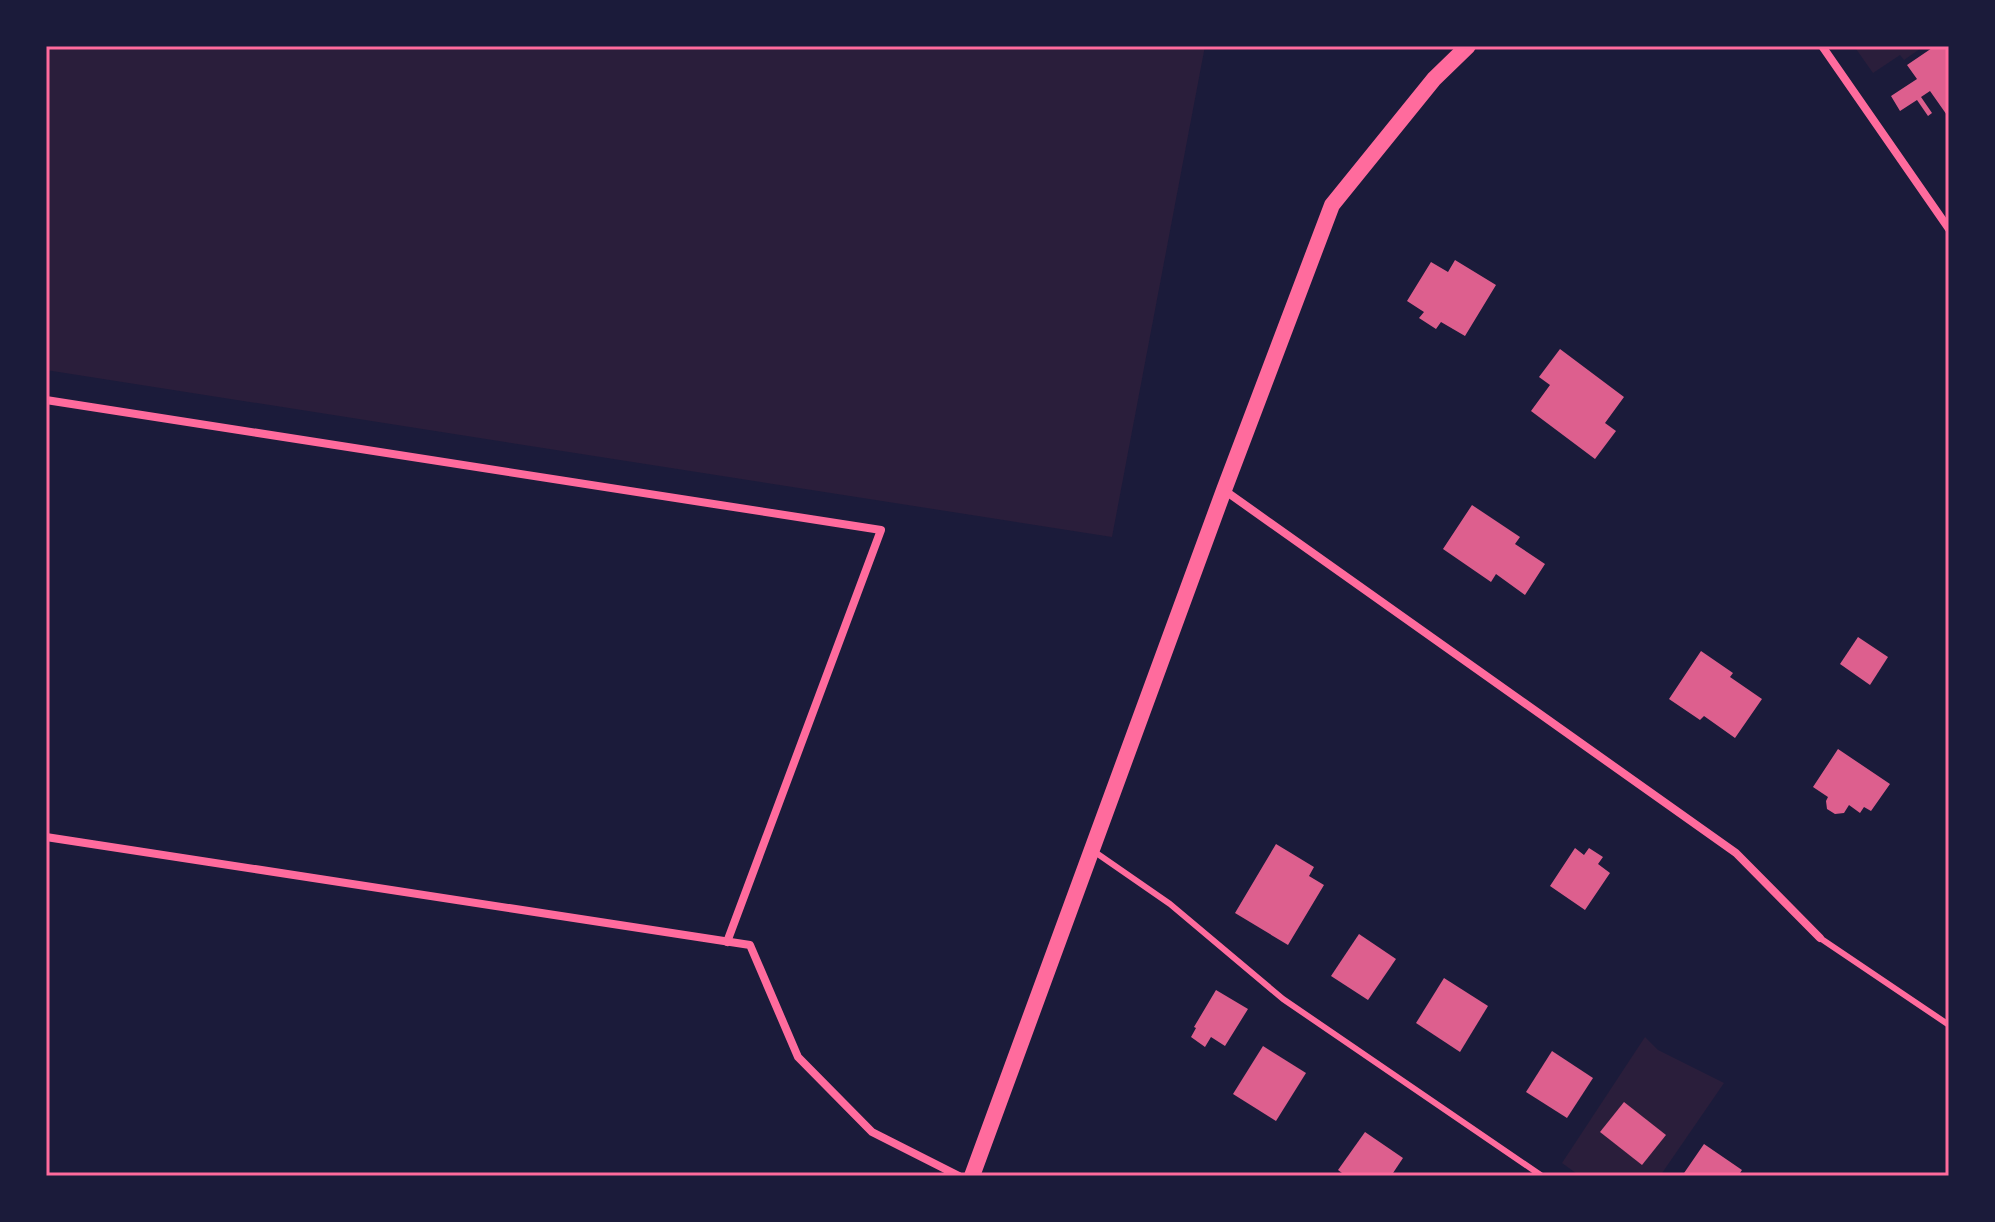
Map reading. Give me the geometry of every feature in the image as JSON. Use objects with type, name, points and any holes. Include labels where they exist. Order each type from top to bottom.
[{"type":"main road","points":[[972,1176],[1332,205],[1434,79],[1468,46]]},
{"type":"street","points":[[1822,46],[1949,229]]},
{"type":"street","points":[[46,400],[881,530],[727,942]]},
{"type":"street","points":[[1224,490],[1736,853],[1820,938]]},
{"type":"street","points":[[46,837],[750,945],[798,1057],[872,1132],[959,1176]]},
{"type":"lane","points":[[1092,850],[1170,904],[1283,999],[1542,1176]]},
{"type":"lane","points":[[1820,938],[1949,1025]]},
{"type":"shaded area","points":[[46,46],[1205,46],[1112,537],[46,370]]},
{"type":"shaded area","points":[[1854,46],[1924,46],[1904,60],[1900,55],[1873,73]]},
{"type":"shaded area","points":[[1645,1037],[1658,1050],[1724,1083],[1660,1176],[1580,1176],[1562,1163]]},
{"type":"building","points":[[1935,46],[1949,46],[1949,118],[1930,91],[1921,97],[1932,113],[1928,116],[1917,100],[1900,111],[1891,96],[1917,79],[1907,65]]},
{"type":"building","points":[[1455,260],[1496,285],[1465,336],[1441,322],[1436,329],[1419,318],[1424,312],[1407,301],[1431,262],[1448,272]]},
{"type":"building","points":[[1560,349],[1624,397],[1605,423],[1616,431],[1595,459],[1531,411],[1550,385],[1539,377]]},
{"type":"building","points":[[1472,505],[1520,537],[1515,544],[1545,564],[1525,595],[1496,574],[1491,582],[1443,549]]},
{"type":"building","points":[[1858,637],[1888,657],[1870,685],[1840,664]]},
{"type":"building","points":[[1701,651],[1733,673],[1730,677],[1762,699],[1735,738],[1704,716],[1700,720],[1669,699]]},
{"type":"building","points":[[1838,749],[1890,784],[1871,811],[1864,807],[1860,813],[1849,805],[1844,813],[1835,814],[1827,809],[1828,797],[1813,787]]},
{"type":"building","points":[[1276,844],[1314,867],[1309,876],[1324,885],[1288,945],[1235,913]]},
{"type":"building","points":[[1575,848],[1584,855],[1589,848],[1603,857],[1598,864],[1610,873],[1585,910],[1550,886]]},
{"type":"building","points":[[1359,934],[1396,959],[1368,1000],[1331,976]]},
{"type":"building","points":[[1444,978],[1488,1006],[1460,1052],[1416,1023]]},
{"type":"building","points":[[1216,990],[1248,1009],[1225,1046],[1211,1037],[1205,1047],[1191,1037]]},
{"type":"building","points":[[1263,1046],[1306,1073],[1276,1121],[1233,1094]]},
{"type":"building","points":[[1552,1051],[1593,1078],[1567,1118],[1526,1092]]},
{"type":"building","points":[[1624,1102],[1666,1135],[1642,1165],[1600,1132]]},
{"type":"building","points":[[1365,1132],[1403,1158],[1391,1176],[1346,1176],[1338,1170]]},
{"type":"building","points":[[1704,1144],[1742,1170],[1738,1176],[1682,1176]]}]
